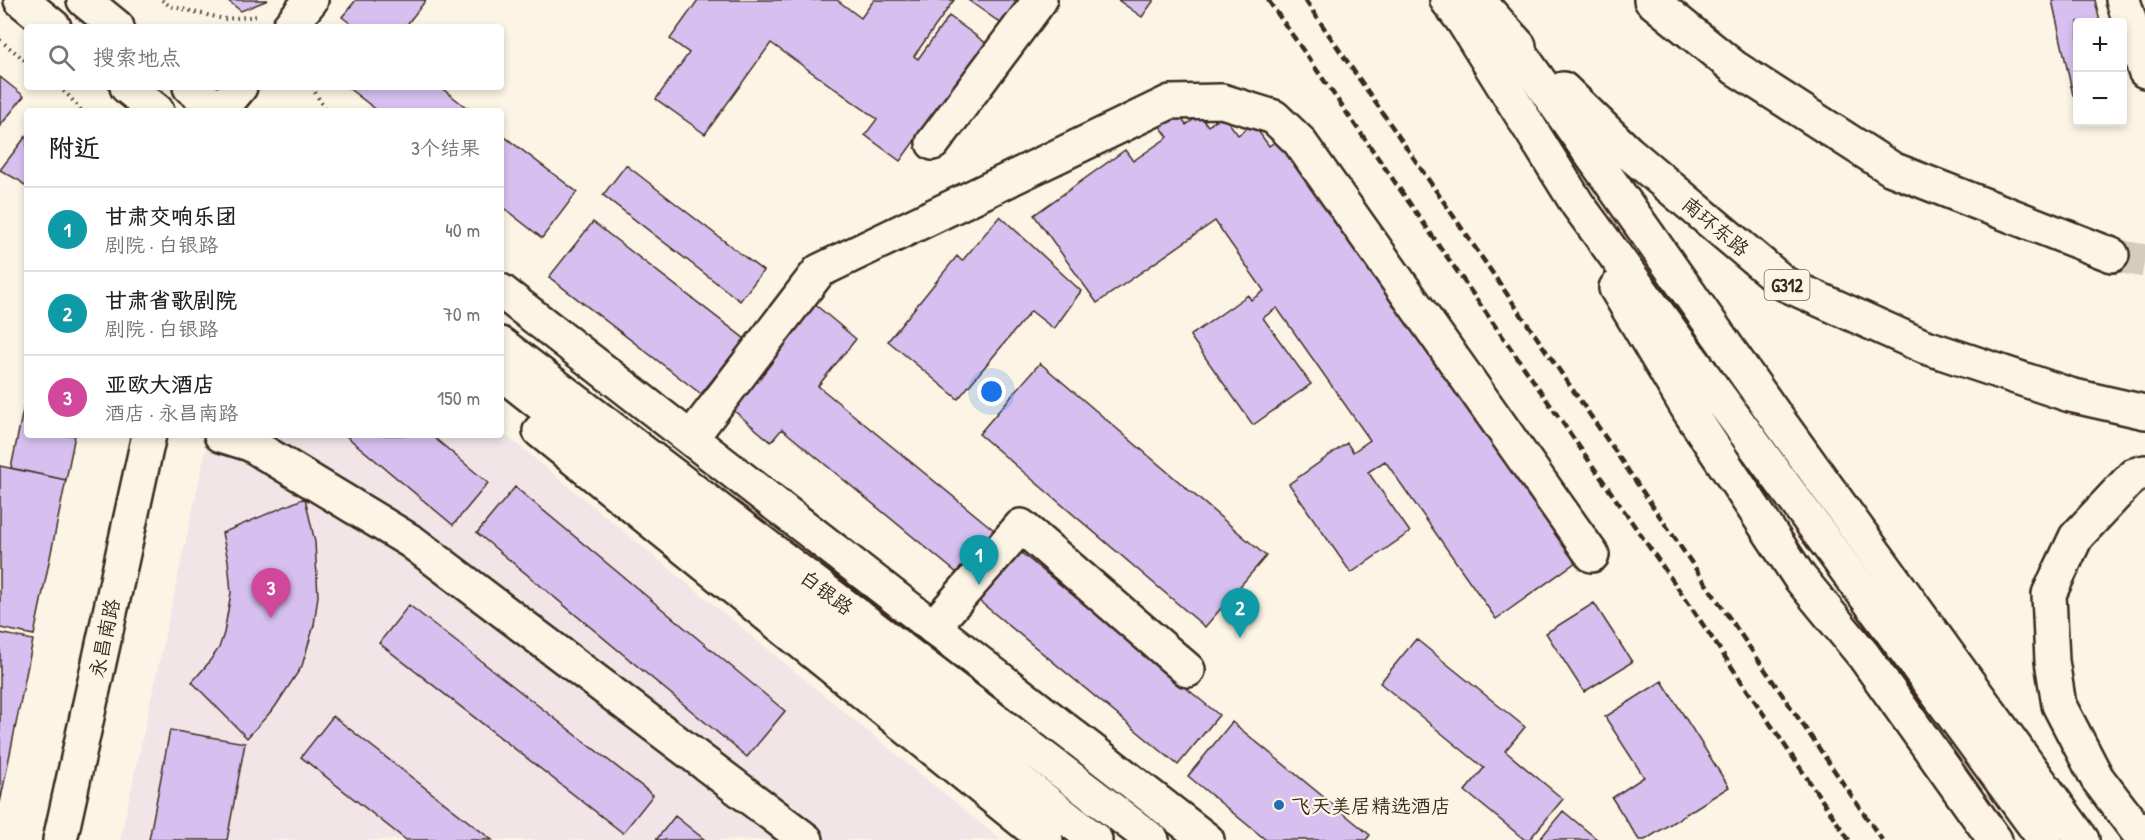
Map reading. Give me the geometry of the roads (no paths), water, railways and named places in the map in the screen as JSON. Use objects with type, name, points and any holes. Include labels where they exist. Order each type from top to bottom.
[{"type":"main road","points":[[21,0],[50,24]]},
{"type":"main road","points":[[84,0],[113,24]]},
{"type":"main road","points":[[933,143],[1040,0]]},
{"type":"main road","points":[[1447,0],[1463,21],[1578,205],[2045,840]]},
{"type":"main road","name":"南环东路","points":[[1478,0],[1504,31],[1628,152],[1785,284],[1923,346],[2070,395],[2145,412]]},
{"type":"main road","points":[[1651,0],[1735,68],[1892,169],[2112,255]]},
{"type":"main road","points":[[1681,0],[1735,68]]},
{"type":"main road","points":[[2123,0],[2145,71]]},
{"type":"main road","points":[[1504,31],[1777,418],[2082,840]]},
{"type":"main road","points":[[131,90],[153,108]]},
{"type":"main road","points":[[194,90],[216,108]]},
{"type":"main road","points":[[222,108],[238,90]]},
{"type":"main road","points":[[691,438],[819,271],[1170,102],[1222,101],[1274,117],[1299,141],[1592,555]]},
{"type":"main road","points":[[1578,205],[1587,240],[1690,412],[1800,578],[1864,656],[1995,840]]},
{"type":"main road","points":[[504,293],[1207,840]]},
{"type":"main road","name":"白银路","points":[[504,346],[1152,840]]},
{"type":"main road","name":"白银路","points":[[504,374],[1095,840]]},
{"type":"main road","points":[[504,402],[1046,840]]},
{"type":"main road","name":"永昌南路","points":[[60,840],[148,438]]},
{"type":"main road","points":[[231,438],[250,444],[412,542],[806,840]]},
{"type":"main road","points":[[2144,840],[2097,778],[2059,705],[2052,661],[2049,594],[2076,537],[2134,475],[2145,472]]},
{"type":"main road","points":[[933,627],[1021,526],[1188,670]]},
{"type":"tunnel","points":[[2112,255],[2145,261]]},
{"type":"railway","points":[[1268,0],[1691,607],[1849,840]]},
{"type":"railway","points":[[1305,0],[1882,840]]},
{"type":"place","name":"甘肃交响乐团","points":[[979,585]]},
{"type":"place","name":"亚欧大酒店","points":[[271,618]]},
{"type":"place","name":"甘肃省歌剧院","points":[[1240,638]]},
{"type":"place","name":"飞天美居精选酒店","points":[[1279,805]]}]
